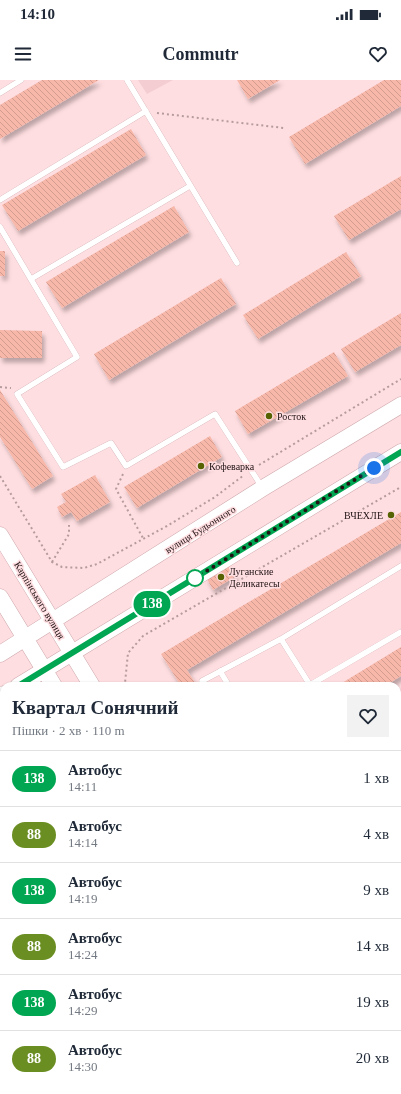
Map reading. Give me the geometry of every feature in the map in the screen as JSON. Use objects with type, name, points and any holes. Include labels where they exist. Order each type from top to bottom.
[{"type":"main road","name":"вулиця Будьонного","points":[[0,654],[263,488],[401,405]]},
{"type":"main road","points":[[24,682],[401,452]]},
{"type":"main road","name":"Карпінського вулиця","points":[[0,535],[90,682]]},
{"type":"main road","points":[[0,597],[52,682]]},
{"type":"lane","points":[[0,92],[21,80]]},
{"type":"lane","points":[[127,80],[237,263]]},
{"type":"lane","points":[[0,200],[146,111]]},
{"type":"lane","points":[[31,280],[190,186]]},
{"type":"lane","points":[[0,227],[77,357],[17,394],[63,467],[111,443],[126,466],[215,414],[263,488]]},
{"type":"lane","points":[[202,681],[280,639],[401,566]]},
{"type":"lane","points":[[315,682],[401,632]]},
{"type":"lane","points":[[280,639],[308,682]]},
{"type":"lane","points":[[220,671],[227,682]]},
{"type":"path","points":[[146,111],[284,128]]},
{"type":"path","points":[[0,476],[52,562],[62,567],[84,568],[97,564],[144,540],[215,498],[252,470],[401,378]]},
{"type":"path","points":[[126,466],[116,489],[144,540]]},
{"type":"path","points":[[125,682],[128,653],[143,636],[401,487]]},
{"type":"path","points":[[52,562],[69,534],[70,525]]},
{"type":"shaded area","points":[[138,80],[173,80],[147,94]]},
{"type":"building","points":[[42,80],[99,80],[0,139],[0,105]]},
{"type":"building","points":[[237,80],[280,80],[248,99]]},
{"type":"building","points":[[384,80],[401,80],[401,106],[305,164],[289,137]]},
{"type":"building","points":[[131,129],[146,155],[18,231],[2,205]]},
{"type":"building","points":[[401,176],[401,209],[349,240],[334,216]]},
{"type":"building","points":[[174,206],[189,232],[62,308],[46,282]]},
{"type":"building","points":[[0,251],[5,251],[5,276],[0,276]]},
{"type":"building","points":[[346,252],[361,276],[258,339],[243,315]]},
{"type":"building","points":[[221,278],[236,304],[109,380],[94,354]]},
{"type":"building","points":[[401,313],[401,345],[355,372],[341,349]]},
{"type":"building","points":[[0,330],[42,331],[42,358],[0,358]]},
{"type":"building","points":[[334,352],[348,376],[248,434],[235,411]]},
{"type":"building","points":[[0,390],[53,476],[32,489],[0,437]]},
{"type":"building","points":[[210,436],[222,457],[137,508],[124,487]]},
{"type":"building","points":[[95,475],[110,502],[77,521],[71,512],[62,517],[57,507],[66,502],[61,494]]},
{"type":"building","points":[[401,512],[401,543],[187,670],[194,682],[178,682],[161,654]]},
{"type":"building","name":"Луганские Деликатесы","points":[[229,564],[236,576],[213,590],[206,577]]},
{"type":"building","points":[[401,647],[401,676],[391,682],[344,682]]},
{"type":"bus line","name":"138","points":[[24,682],[401,452]]},
{"type":"place","name":"Росток","points":[[269,416]]},
{"type":"place","name":"Кофеварка","points":[[201,466]]},
{"type":"place","name":"ВЧЕХЛЕ","points":[[391,515]]},
{"type":"place","name":"Луганские Деликатесы","points":[[221,577]]},
{"type":"route","points":[[195,578],[374,468]]}]
